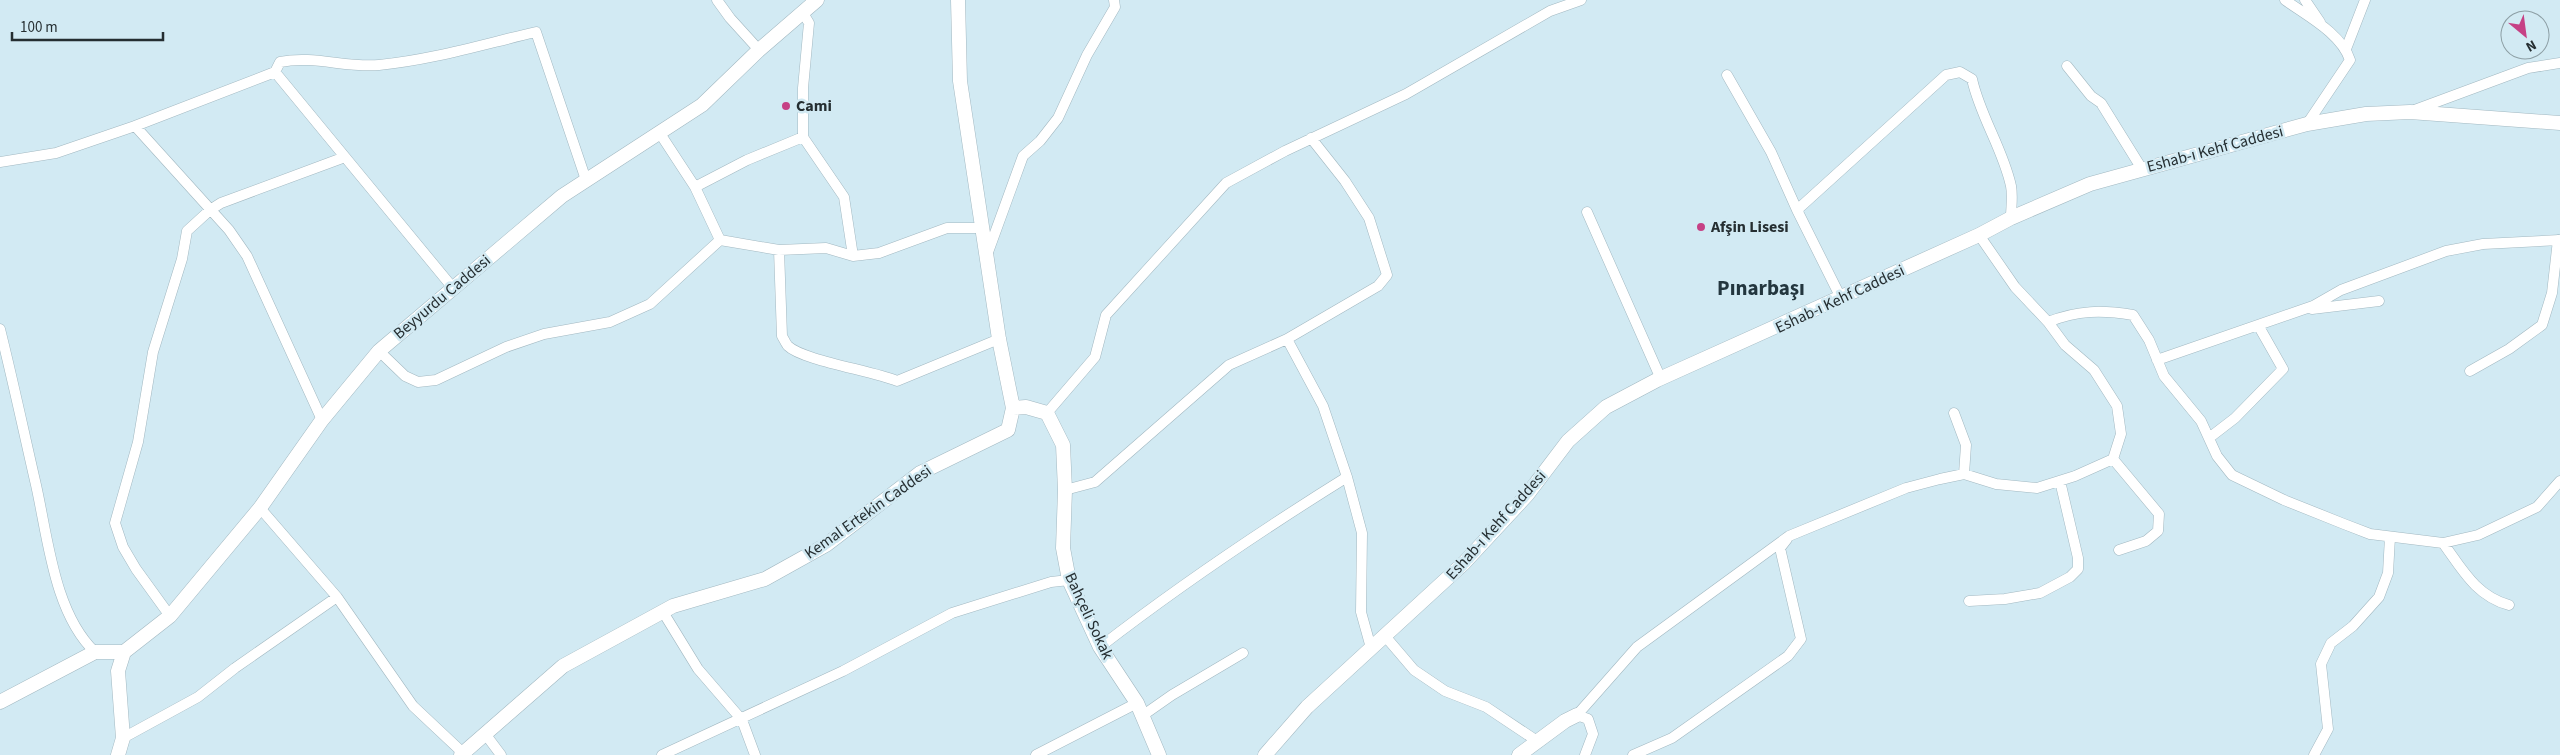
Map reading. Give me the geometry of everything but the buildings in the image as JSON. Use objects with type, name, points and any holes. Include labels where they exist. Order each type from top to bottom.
[{"type":"street","points":[[717,0],[730,18],[759,50]]},
{"type":"street","name":"Beyyurdu Caddesi","points":[[124,652],[170,616],[260,508],[322,420],[379,351],[562,196],[702,105],[759,50],[817,0]]},
{"type":"street","name":"Kemal Ertekin Caddesi","points":[[462,754],[564,666],[673,606],[765,579],[826,545],[920,473],[1008,430],[1013,408],[999,339],[960,81],[958,0]]},
{"type":"street","points":[[987,255],[1023,156],[1040,141],[1058,118],[1087,55],[1115,7],[1114,0]]},
{"type":"street","points":[[1013,408],[1026,407],[1048,413],[1095,357],[1106,315],[1226,183],[1312,138],[1406,94],[1550,11],[1581,0]]},
{"type":"street","points":[[2285,0],[2325,30],[2346,49],[2350,60],[2308,124]]},
{"type":"street","points":[[2305,0],[2325,30]]},
{"type":"street","points":[[2346,49],[2365,0]]},
{"type":"street","points":[[803,13],[809,22],[803,88],[803,137],[844,197],[853,256]]},
{"type":"street","points":[[0,162],[56,153],[135,126],[274,72],[280,62],[296,58],[378,65],[444,54],[536,32],[586,180]]},
{"type":"street","points":[[2410,112],[2528,68],[2560,62]]},
{"type":"street","points":[[2067,66],[2091,96],[2101,103],[2142,169]]},
{"type":"street","points":[[274,72],[453,288]]},
{"type":"street","points":[[1797,210],[1946,75],[1960,72],[1972,79],[1976,99],[2001,155],[2012,188],[2011,218]]},
{"type":"street","points":[[1727,75],[1771,152],[1797,210],[1841,298]]},
{"type":"street","name":"Eshab-ı Kehf Caddesi","points":[[1265,755],[1307,708],[1464,563],[1527,495],[1568,441],[1606,407],[1661,379],[1979,235],[2011,218],[2090,184],[2142,169],[2308,124],[2366,114],[2410,112],[2556,122]]},
{"type":"street","points":[[135,126],[228,230],[247,256],[322,420]]},
{"type":"street","points":[[659,132],[695,187],[720,240]]},
{"type":"street","points":[[695,187],[747,160],[803,137]]},
{"type":"street","points":[[1065,490],[1095,482],[1229,365],[1287,339],[1378,286],[1387,275],[1370,218],[1312,138]]},
{"type":"street","points":[[170,616],[136,569],[123,547],[115,523],[138,442],[152,352],[182,259],[187,231],[210,210],[221,203],[345,157]]},
{"type":"street","points":[[1587,212],[1661,379]]},
{"type":"street","points":[[720,240],[779,250],[826,248],[853,256],[879,253],[948,228],[982,228]]},
{"type":"street","points":[[1520,755],[1564,721],[1577,716],[1637,647],[1789,536],[1906,488],[1964,474],[1996,484],[2037,488],[2060,481],[2113,459],[2121,434],[2117,406],[2094,370],[2065,345],[2048,322],[2015,287],[1979,235]]},
{"type":"street","points":[[379,351],[405,376],[418,382],[436,380],[525,340],[544,334],[610,322],[650,304],[720,240]]},
{"type":"street","points":[[2157,360],[2313,306],[2341,290],[2446,251],[2483,244],[2559,240],[2552,293],[2542,326],[2510,349],[2470,371]]},
{"type":"street","points":[[779,250],[782,336],[789,347],[814,358],[880,374],[897,381],[999,339]]},
{"type":"street","points":[[2299,311],[2379,301]]},
{"type":"street","points":[[2048,322],[2061,317],[2105,310],[2133,315],[2148,340],[2164,376],[2201,421],[2217,456],[2232,475],[2284,500],[2324,514],[2370,534],[2443,543],[2478,535],[2537,507],[2560,481]]},
{"type":"street","points":[[2209,438],[2235,418],[2283,369],[2258,325]]},
{"type":"street","points":[[0,329],[55,569],[66,609],[75,629],[95,652],[118,671]]},
{"type":"street","points":[[1287,339],[1322,406],[1347,477],[1362,533],[1361,612],[1371,648]]},
{"type":"street","name":"Bahçeli Sokak","points":[[1048,413],[1063,445],[1065,490],[1063,548],[1069,580],[1100,647],[1139,709],[1159,755]]},
{"type":"street","points":[[1954,413],[1966,444],[1964,474]]},
{"type":"street","points":[[2113,459],[2158,514],[2158,531],[2146,541],[2119,550]]},
{"type":"street","points":[[1100,647],[1255,534],[1347,477]]},
{"type":"street","points":[[1969,600],[2005,599],[2040,593],[2070,577],[2078,569],[2078,558],[2060,481]]},
{"type":"street","points":[[260,508],[337,597],[413,706],[462,754]]},
{"type":"street","points":[[1633,755],[1672,738],[1788,656],[1801,639],[1780,548],[1789,536]]},
{"type":"street","points":[[2314,755],[2328,729],[2321,664],[2331,643],[2353,626],[2379,597],[2388,574],[2390,537]]},
{"type":"street","points":[[2443,543],[2472,582],[2492,600],[2509,605]]},
{"type":"street","points":[[662,755],[742,720],[843,671],[952,613],[1050,582],[1069,580]]},
{"type":"street","points":[[123,738],[198,697],[235,668],[337,597]]},
{"type":"street","points":[[663,612],[698,670],[742,720],[755,755]]},
{"type":"street","points":[[1385,636],[1414,670],[1444,691],[1486,707],[1537,741]]},
{"type":"street","points":[[0,702],[95,652],[124,652],[118,671],[123,738],[118,755]]},
{"type":"street","points":[[1036,755],[1172,695],[1243,653]]},
{"type":"street","points":[[1577,716],[1588,719],[1594,734],[1585,755]]},
{"type":"street","points":[[486,735],[501,755]]},
{"type":"place","name":"Cami","points":[[786,106]]},
{"type":"place","name":"Afşin Lisesi","points":[[1701,227]]},
{"type":"district","name":"Pınarbaşı","points":[[1761,288]]}]
